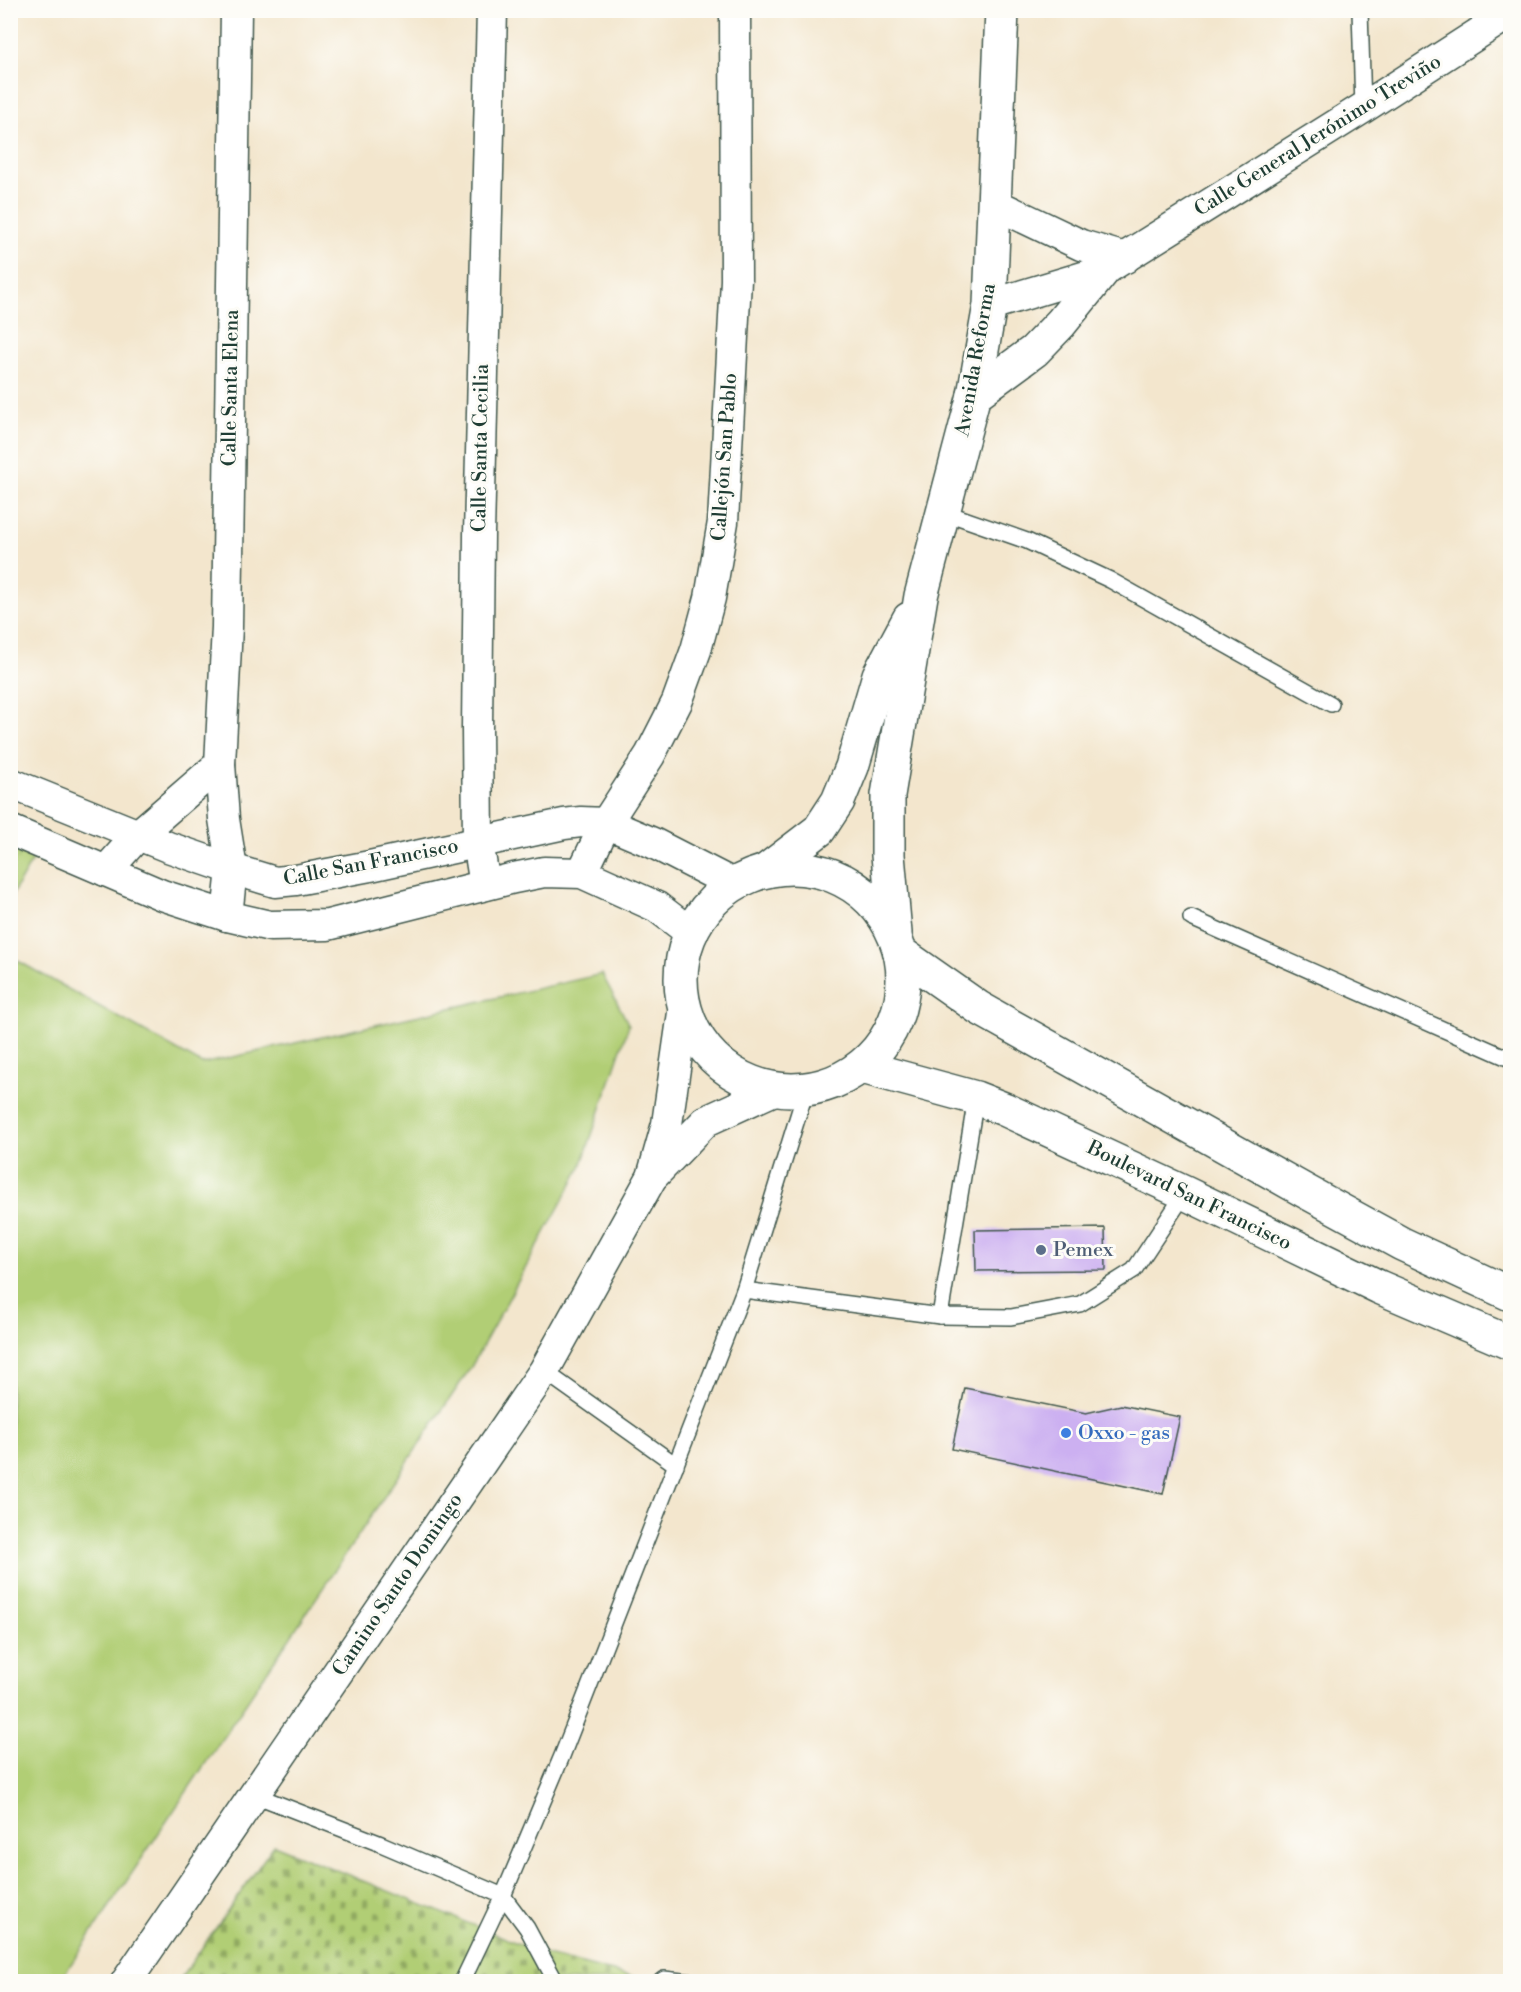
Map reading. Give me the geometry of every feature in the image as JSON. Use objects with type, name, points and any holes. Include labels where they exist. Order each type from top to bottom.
[{"type":"street","name":"Calle Santa Elena","points":[[227,916],[232,869],[224,819],[220,764],[227,627],[236,10]]},
{"type":"street","name":"Calle Santa Cecilia","points":[[485,885],[478,842],[479,534],[492,10]]},
{"type":"street","name":"Callejón San Pablo","points":[[582,873],[606,823],[650,755],[677,702],[696,650],[710,598],[723,522],[736,280],[735,10]]},
{"type":"street","name":"Avenida Reforma","points":[[733,884],[709,906],[691,933],[683,957],[681,982],[684,1006],[696,1037],[717,1062],[743,1080],[774,1090],[806,1090],[836,1082],[862,1067],[890,1036],[903,996],[888,855],[888,795],[921,596],[974,395],[990,305],[1002,10]]},
{"type":"street","name":"Calle General Jerónimo Treviño","points":[[990,305],[1114,265],[1510,14]]},
{"type":"street","points":[[974,395],[1034,351],[1114,265],[1081,245],[995,204]]},
{"type":"street","name":"Avenida Reforma","points":[[768,870],[819,830],[838,801],[852,767],[879,675],[921,596]]},
{"type":"street","points":[[106,872],[138,835],[220,764]]},
{"type":"street","name":"Calle San Francisco","points":[[10,783],[138,835],[275,882],[370,866],[581,822],[606,823],[653,843],[733,884]]},
{"type":"street","points":[[10,830],[162,895],[227,916],[270,926],[328,924],[544,872],[582,873],[657,907],[691,933]]},
{"type":"street","points":[[733,884],[768,870],[807,868],[843,879],[873,901],[898,944],[979,1008],[1402,1244],[1510,1294]]},
{"type":"street","name":"Camino Santo Domingo","points":[[126,1982],[544,1371],[652,1177],[667,1124],[684,1006]]},
{"type":"street","name":"Boulevard San Francisco","points":[[862,1067],[976,1098],[1004,1108],[1379,1287],[1510,1343]]},
{"type":"street","name":"Camino Santo Domingo","points":[[652,1177],[706,1121],[774,1090]]},
{"type":"lane","points":[[1360,10],[1363,108]]},
{"type":"lane","points":[[944,512],[1027,541],[1110,580],[1331,705]]},
{"type":"lane","points":[[1191,918],[1510,1059]]},
{"type":"lane","points":[[468,1979],[562,1756],[744,1290],[806,1090]]},
{"type":"lane","points":[[940,1316],[976,1098]]},
{"type":"lane","points":[[744,1290],[940,1316],[1011,1317],[1080,1304],[1134,1270],[1185,1193]]},
{"type":"lane","points":[[544,1371],[676,1465]]},
{"type":"lane","points":[[255,1794],[503,1896],[527,1928],[556,1982]]},
{"type":"lane","points":[[660,1982],[664,1979],[691,1982]]},
{"type":"green space","points":[[11,848],[33,859],[11,897]]},
{"type":"green space","points":[[11,957],[202,1064],[602,974],[629,1025],[581,1167],[471,1367],[59,1982],[10,1981]]},
{"type":"green space","points":[[274,1845],[547,1955],[648,1981],[178,1982]]},
{"type":"building","name":"Pemex","points":[[1105,1228],[1106,1270],[976,1271],[975,1230]]},
{"type":"building","name":"Oxxo - gas","points":[[965,1388],[1086,1413],[1121,1405],[1180,1417],[1163,1494],[952,1449]]},
{"type":"place","name":"Pemex","points":[[1041,1250]]},
{"type":"place","name":"Oxxo - gas","points":[[1066,1433]]}]
